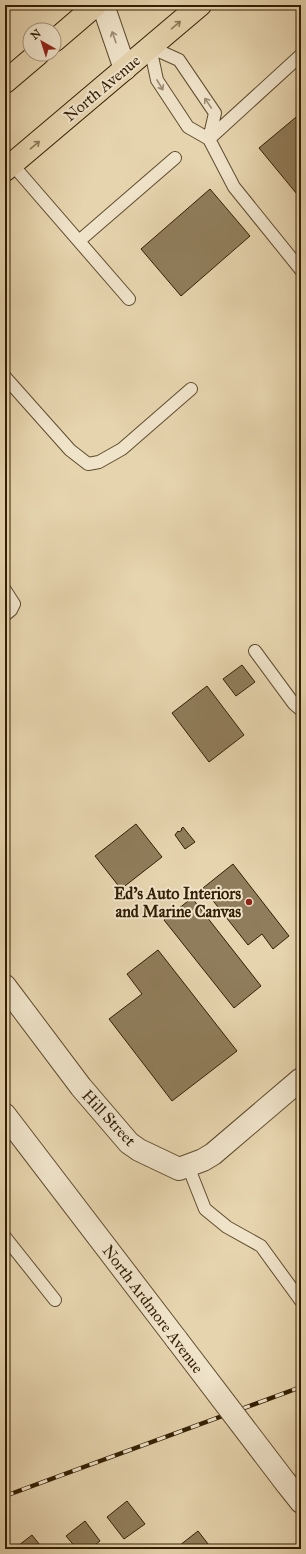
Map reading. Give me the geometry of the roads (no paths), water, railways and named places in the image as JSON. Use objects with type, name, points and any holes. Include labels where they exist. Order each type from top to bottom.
[{"type":"main road","points":[[62,34],[96,5]]},
{"type":"main road","name":"North Avenue","points":[[9,167],[200,5]]},
{"type":"main road","points":[[5,82],[29,62]]},
{"type":"street","points":[[103,5],[125,68]]},
{"type":"street","name":"Hill Street","points":[[5,986],[81,1087],[129,1143],[138,1150],[178,1169],[213,1154],[301,1079]]},
{"type":"street","name":"North Ardmore Avenue","points":[[5,1115],[301,1502]]},
{"type":"lane","points":[[150,47],[179,60],[215,113],[209,139]]},
{"type":"lane","points":[[150,47],[157,80],[188,127],[209,139],[234,187],[301,270]]},
{"type":"lane","points":[[209,139],[301,55]]},
{"type":"lane","points":[[79,241],[175,158]]},
{"type":"lane","points":[[9,167],[79,241],[129,299]]},
{"type":"lane","points":[[5,377],[70,450],[88,464],[98,462],[122,449],[191,389]]},
{"type":"lane","points":[[5,590],[14,604],[11,610],[5,615]]},
{"type":"lane","points":[[255,650],[294,704],[301,710]]},
{"type":"lane","points":[[188,1166],[205,1209],[227,1227],[261,1246],[301,1301]]},
{"type":"lane","points":[[5,1237],[55,1300]]},
{"type":"railway","points":[[5,1496],[301,1387]]},
{"type":"place","name":"Ed's Auto Interiors and Marine Canvas","points":[[249,902]]}]
